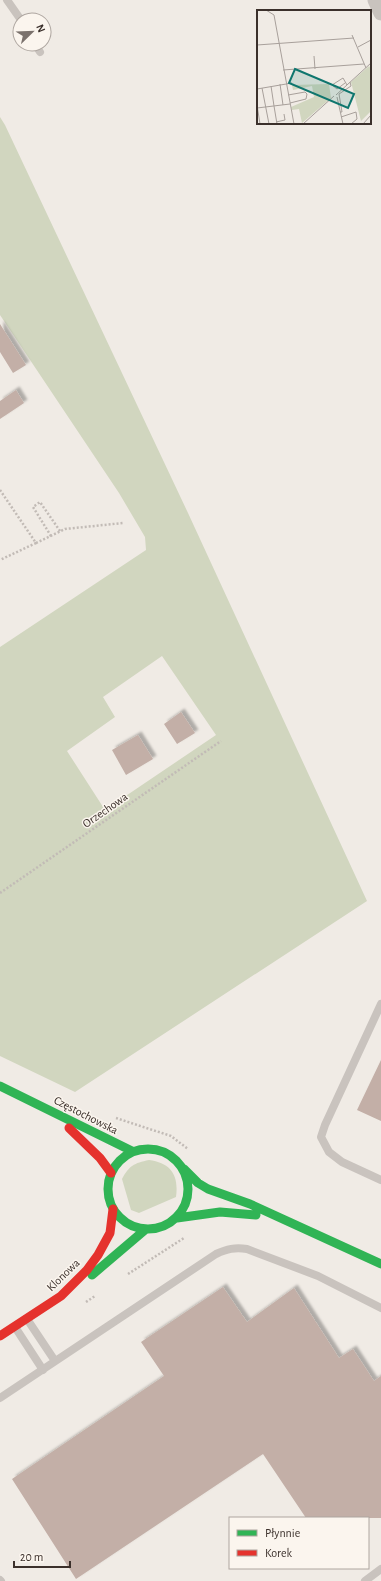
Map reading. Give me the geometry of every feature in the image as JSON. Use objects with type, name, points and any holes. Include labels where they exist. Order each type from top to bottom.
[{"type":"main road","name":"Częstochowska","points":[[0,1086],[132,1151]]},
{"type":"main road","name":"Częstochowska","points":[[29,1100],[58,1119],[80,1138],[100,1158],[111,1173]]},
{"type":"main road","points":[[184,1169],[188,1182],[188,1195],[185,1207],[177,1218],[166,1225],[153,1229],[140,1228],[128,1224],[119,1217],[113,1209],[108,1191],[111,1173],[115,1165],[132,1151],[144,1148],[156,1149],[167,1153],[177,1160],[198,1183],[208,1189],[250,1204],[381,1264]]},
{"type":"main road","name":"Klonowa","points":[[0,1336],[61,1296],[87,1270],[110,1234],[113,1209]]},
{"type":"main road","points":[[177,1218],[220,1212],[281,1218]]},
{"type":"main road","points":[[61,1296],[116,1256],[146,1229]]},
{"type":"street","points":[[375,0],[381,13]]},
{"type":"lane","points":[[7,0],[15,12]]},
{"type":"lane","points":[[381,1004],[325,1124],[321,1137],[329,1152],[342,1162],[381,1180]]},
{"type":"lane","points":[[0,1398],[216,1254],[226,1249],[237,1247],[247,1249],[318,1276],[381,1308]]},
{"type":"lane","points":[[27,1319],[55,1361]]},
{"type":"lane","points":[[15,1327],[43,1370]]},
{"type":"lane","points":[[365,1581],[381,1569]]},
{"type":"path","points":[[0,490],[36,543]]},
{"type":"path","points":[[51,536],[32,507],[40,502],[60,532]]},
{"type":"path","points":[[0,560],[65,529],[123,523]]},
{"type":"path","name":"Orzechowa","points":[[0,893],[221,741]]},
{"type":"green space","points":[[0,117],[188,513],[367,901],[75,1092],[0,1056],[0,647],[146,550],[145,537],[119,493],[0,315]],"holes":[[[162,656],[216,735],[105,810],[67,751],[115,717],[103,697]]]},
{"type":"green space","points":[[149,1160],[163,1164],[172,1171],[176,1182],[176,1197],[139,1213],[131,1210],[122,1179],[132,1166],[139,1162]]},
{"type":"building","points":[[0,324],[26,365],[13,373],[0,352]]},
{"type":"building","points":[[16,390],[24,403],[0,419],[0,401]]},
{"type":"building","points":[[181,712],[195,733],[177,744],[164,724]]},
{"type":"building","points":[[138,735],[153,759],[126,775],[112,750]]},
{"type":"building","points":[[381,1060],[381,1121],[357,1110]]},
{"type":"building","points":[[223,1287],[247,1322],[294,1288],[339,1358],[353,1349],[374,1381],[381,1376],[381,1518],[305,1517],[263,1454],[76,1579],[12,1479],[164,1376],[141,1342]]},
{"type":"traffic: fast","points":[[0,1086],[132,1151]]},
{"type":"traffic: fast","points":[[140,1149],[156,1149],[177,1160],[188,1181],[188,1189],[188,1197],[177,1218],[156,1229],[140,1229],[126,1223],[119,1218],[114,1211],[108,1197],[108,1181],[114,1167],[119,1160],[126,1155],[140,1149]]},
{"type":"traffic: fast","points":[[184,1169],[198,1183],[208,1189],[250,1204],[381,1264]]},
{"type":"traffic: fast","points":[[177,1218],[220,1212],[256,1215]]},
{"type":"traffic: fast","points":[[92,1275],[146,1229]]},
{"type":"traffic: jam","points":[[69,1128],[100,1158],[111,1173]]},
{"type":"traffic: jam","points":[[0,1336],[61,1296],[87,1270],[98,1255],[110,1233],[113,1209]]}]
